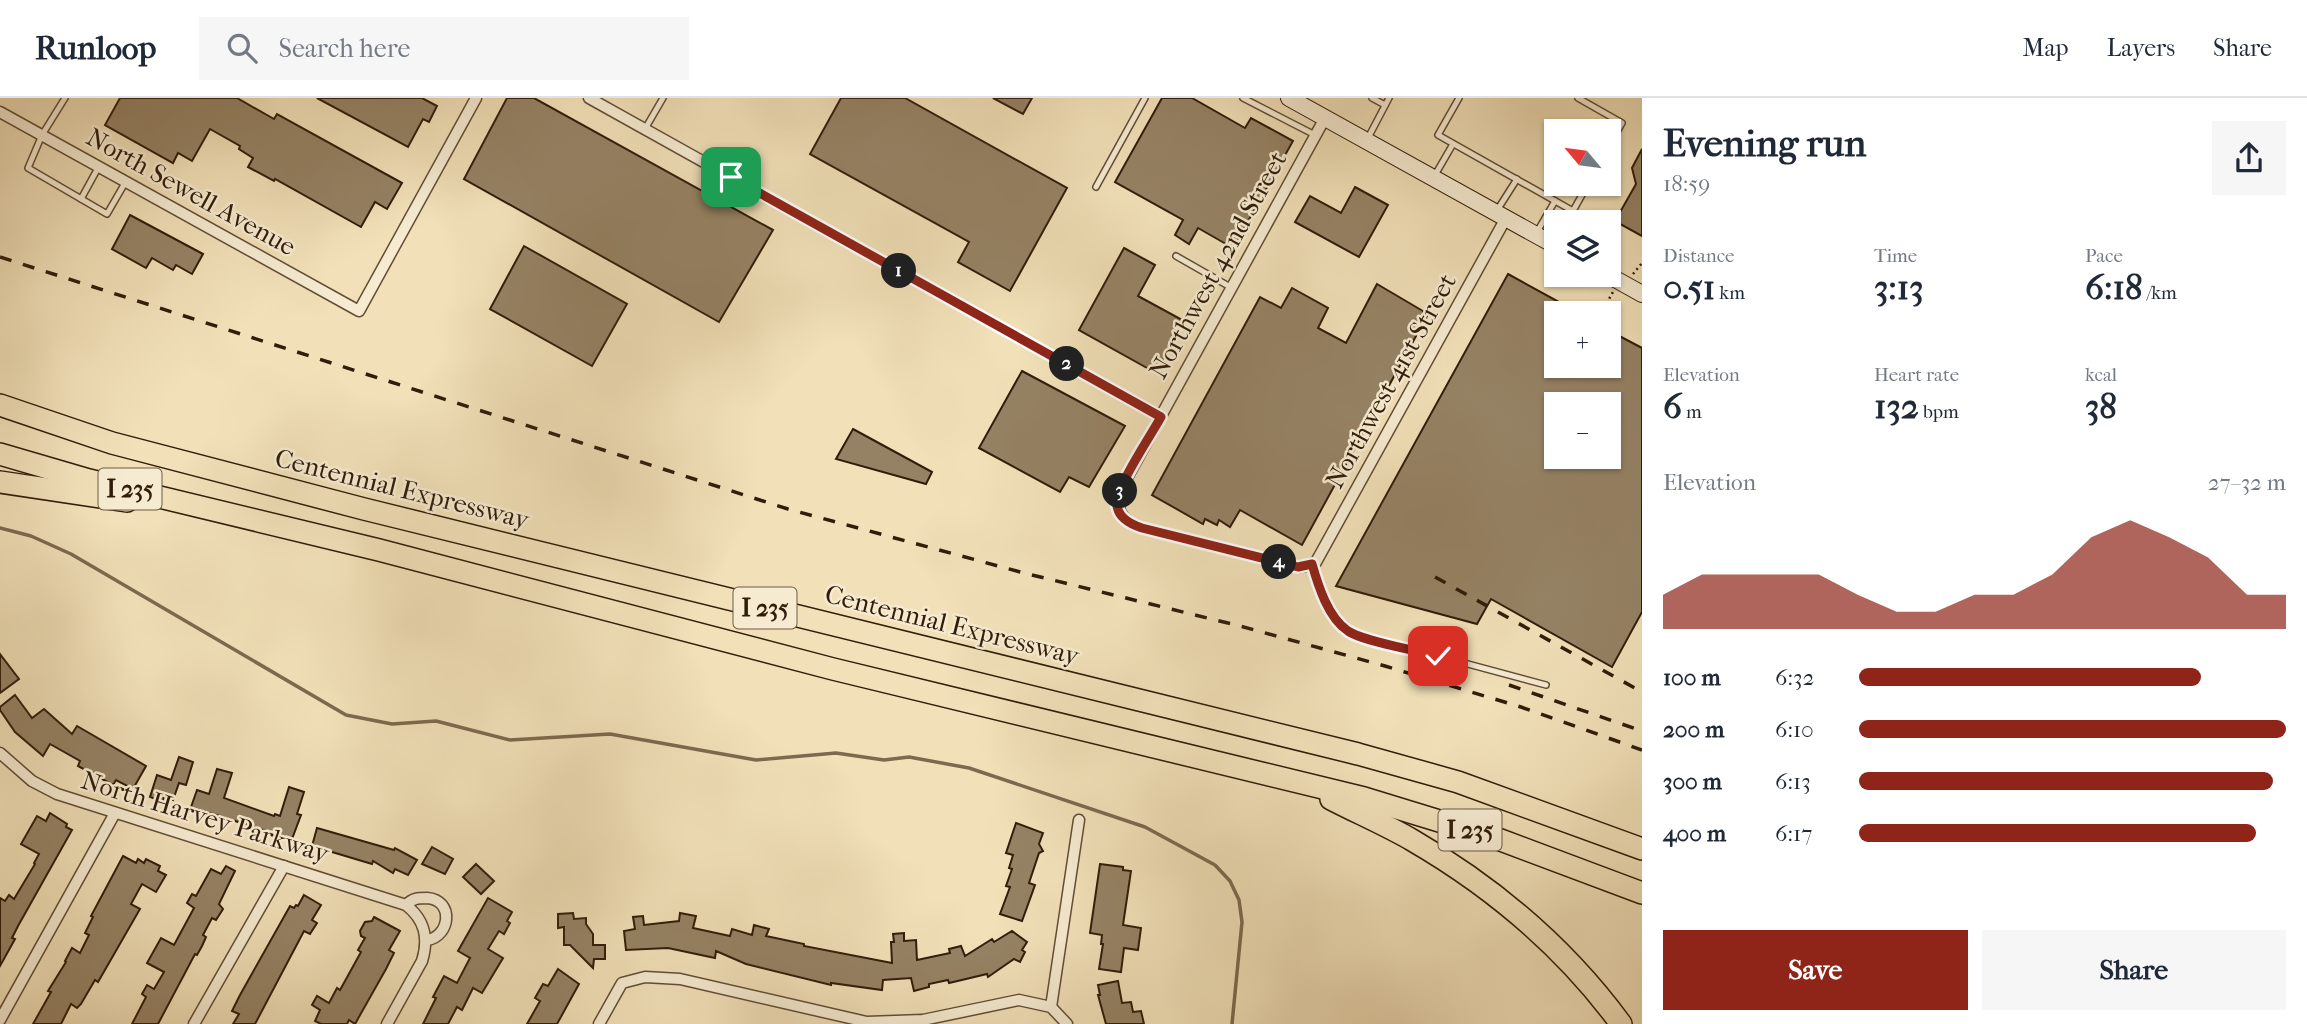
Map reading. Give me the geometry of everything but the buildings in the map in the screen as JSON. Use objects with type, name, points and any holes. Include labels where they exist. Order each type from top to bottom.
[{"type":"highway","name":"Centennial Expressway","points":[[0,405],[112,443],[377,512],[1358,754],[1458,782],[1642,849]]},
{"type":"highway","name":"I 235","points":[[0,454],[89,480],[379,550],[833,669],[1294,780],[1418,813],[1498,839],[1642,893]]},
{"type":"highway","points":[[0,482],[260,521]]},
{"type":"highway","points":[[1294,780],[1412,841],[1500,900],[1568,961],[1622,1024]]},
{"type":"highway","points":[[1531,807],[1642,836]]},
{"type":"main road","points":[[1289,98],[1544,239]]},
{"type":"main road","points":[[1621,282],[1642,294]]},
{"type":"street","name":"North Sewell Avenue","points":[[0,112],[359,311],[476,98]]},
{"type":"street","points":[[589,98],[1161,417]]},
{"type":"street","name":"Northwest 42nd Street","points":[[1312,564],[1298,567],[1142,528],[1127,522],[1118,510],[1117,501],[1123,485],[1325,118]]},
{"type":"street","name":"Northwest 41st Street","points":[[1312,564],[1323,552],[1501,215]]},
{"type":"street","name":"North Harvey Parkway","points":[[0,753],[21,773],[45,788],[115,813],[407,905],[415,898],[442,902],[447,916],[440,933],[427,940],[422,961],[387,1024]]},
{"type":"street","points":[[0,1020],[115,813]]},
{"type":"street","points":[[1051,1007],[1079,820]]},
{"type":"street","points":[[194,1024],[284,866]]},
{"type":"street","points":[[407,905],[419,917],[427,940]]},
{"type":"street","points":[[599,1024],[622,983],[645,977],[680,979],[853,1022],[921,1022],[1019,1000],[1051,1007],[1067,1024]]},
{"type":"lane","points":[[65,98],[42,135],[28,168],[107,214],[126,181]]},
{"type":"lane","points":[[645,129],[663,98]]},
{"type":"lane","points":[[1096,187],[1145,98]]},
{"type":"lane","points":[[1243,98],[1315,136]]},
{"type":"lane","points":[[1372,98],[1385,106]]},
{"type":"lane","points":[[1366,141],[1389,98]]},
{"type":"lane","points":[[1459,98],[1438,135],[1573,211],[1581,196]]},
{"type":"lane","points":[[1578,98],[1615,119]]},
{"type":"lane","points":[[1434,178],[1453,144]]},
{"type":"lane","points":[[81,199],[99,167]]},
{"type":"lane","points":[[1501,215],[1517,179]]},
{"type":"lane","points":[[1535,234],[1555,201]]},
{"type":"lane","points":[[1176,256],[1232,288]]},
{"type":"lane","points":[[1312,564],[1331,610],[1349,632],[1546,685]]},
{"type":"waterway","points":[[0,528],[31,536],[71,554],[346,715],[392,724],[436,721],[510,740],[610,734],[756,760],[836,753],[884,760],[909,757],[969,768],[1145,827],[1215,865],[1230,881],[1239,900],[1242,922],[1232,1024]]},
{"type":"railway","points":[[0,257],[788,509],[1385,666],[1521,707],[1642,750]]},
{"type":"railway","points":[[1435,577],[1642,692]]},
{"type":"railway","points":[[1509,685],[1642,731]]},
{"type":"route","points":[[731,177],[1161,417],[1123,485],[1117,501],[1118,510],[1127,522],[1298,567],[1312,564],[1331,610],[1349,632],[1438,656]]}]
